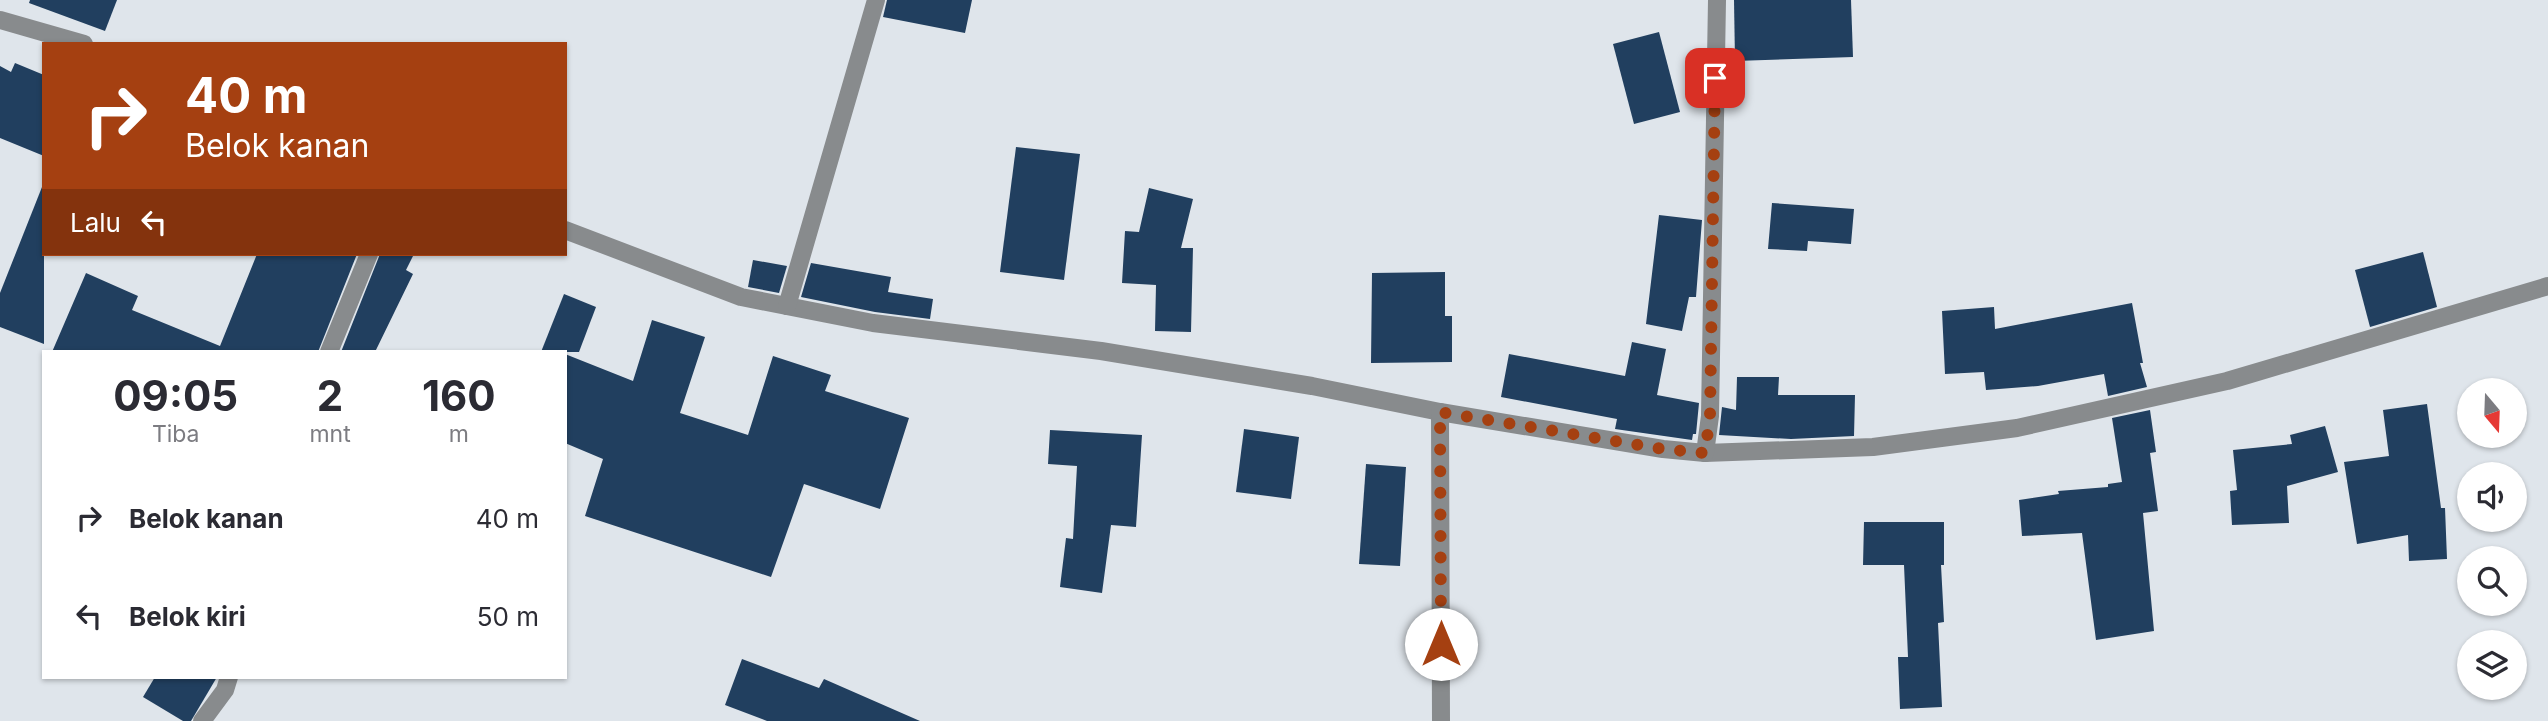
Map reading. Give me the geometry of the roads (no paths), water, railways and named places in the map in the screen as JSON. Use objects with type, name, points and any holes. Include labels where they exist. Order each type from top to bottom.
[{"type":"street","points":[[787,306],[876,0]]},
{"type":"street","points":[[1705,453],[1710,416],[1717,0]]},
{"type":"street","points":[[0,20],[77,42]]},
{"type":"street","points":[[567,231],[741,297],[873,323],[1101,351],[1440,412],[1663,449],[1705,453],[1874,447],[2017,428],[2227,381],[2548,286]]},
{"type":"street","points":[[330,350],[368,256]]},
{"type":"street","points":[[1440,412],[1441,721]]},
{"type":"street","points":[[202,721],[225,690],[228,679]]}]
